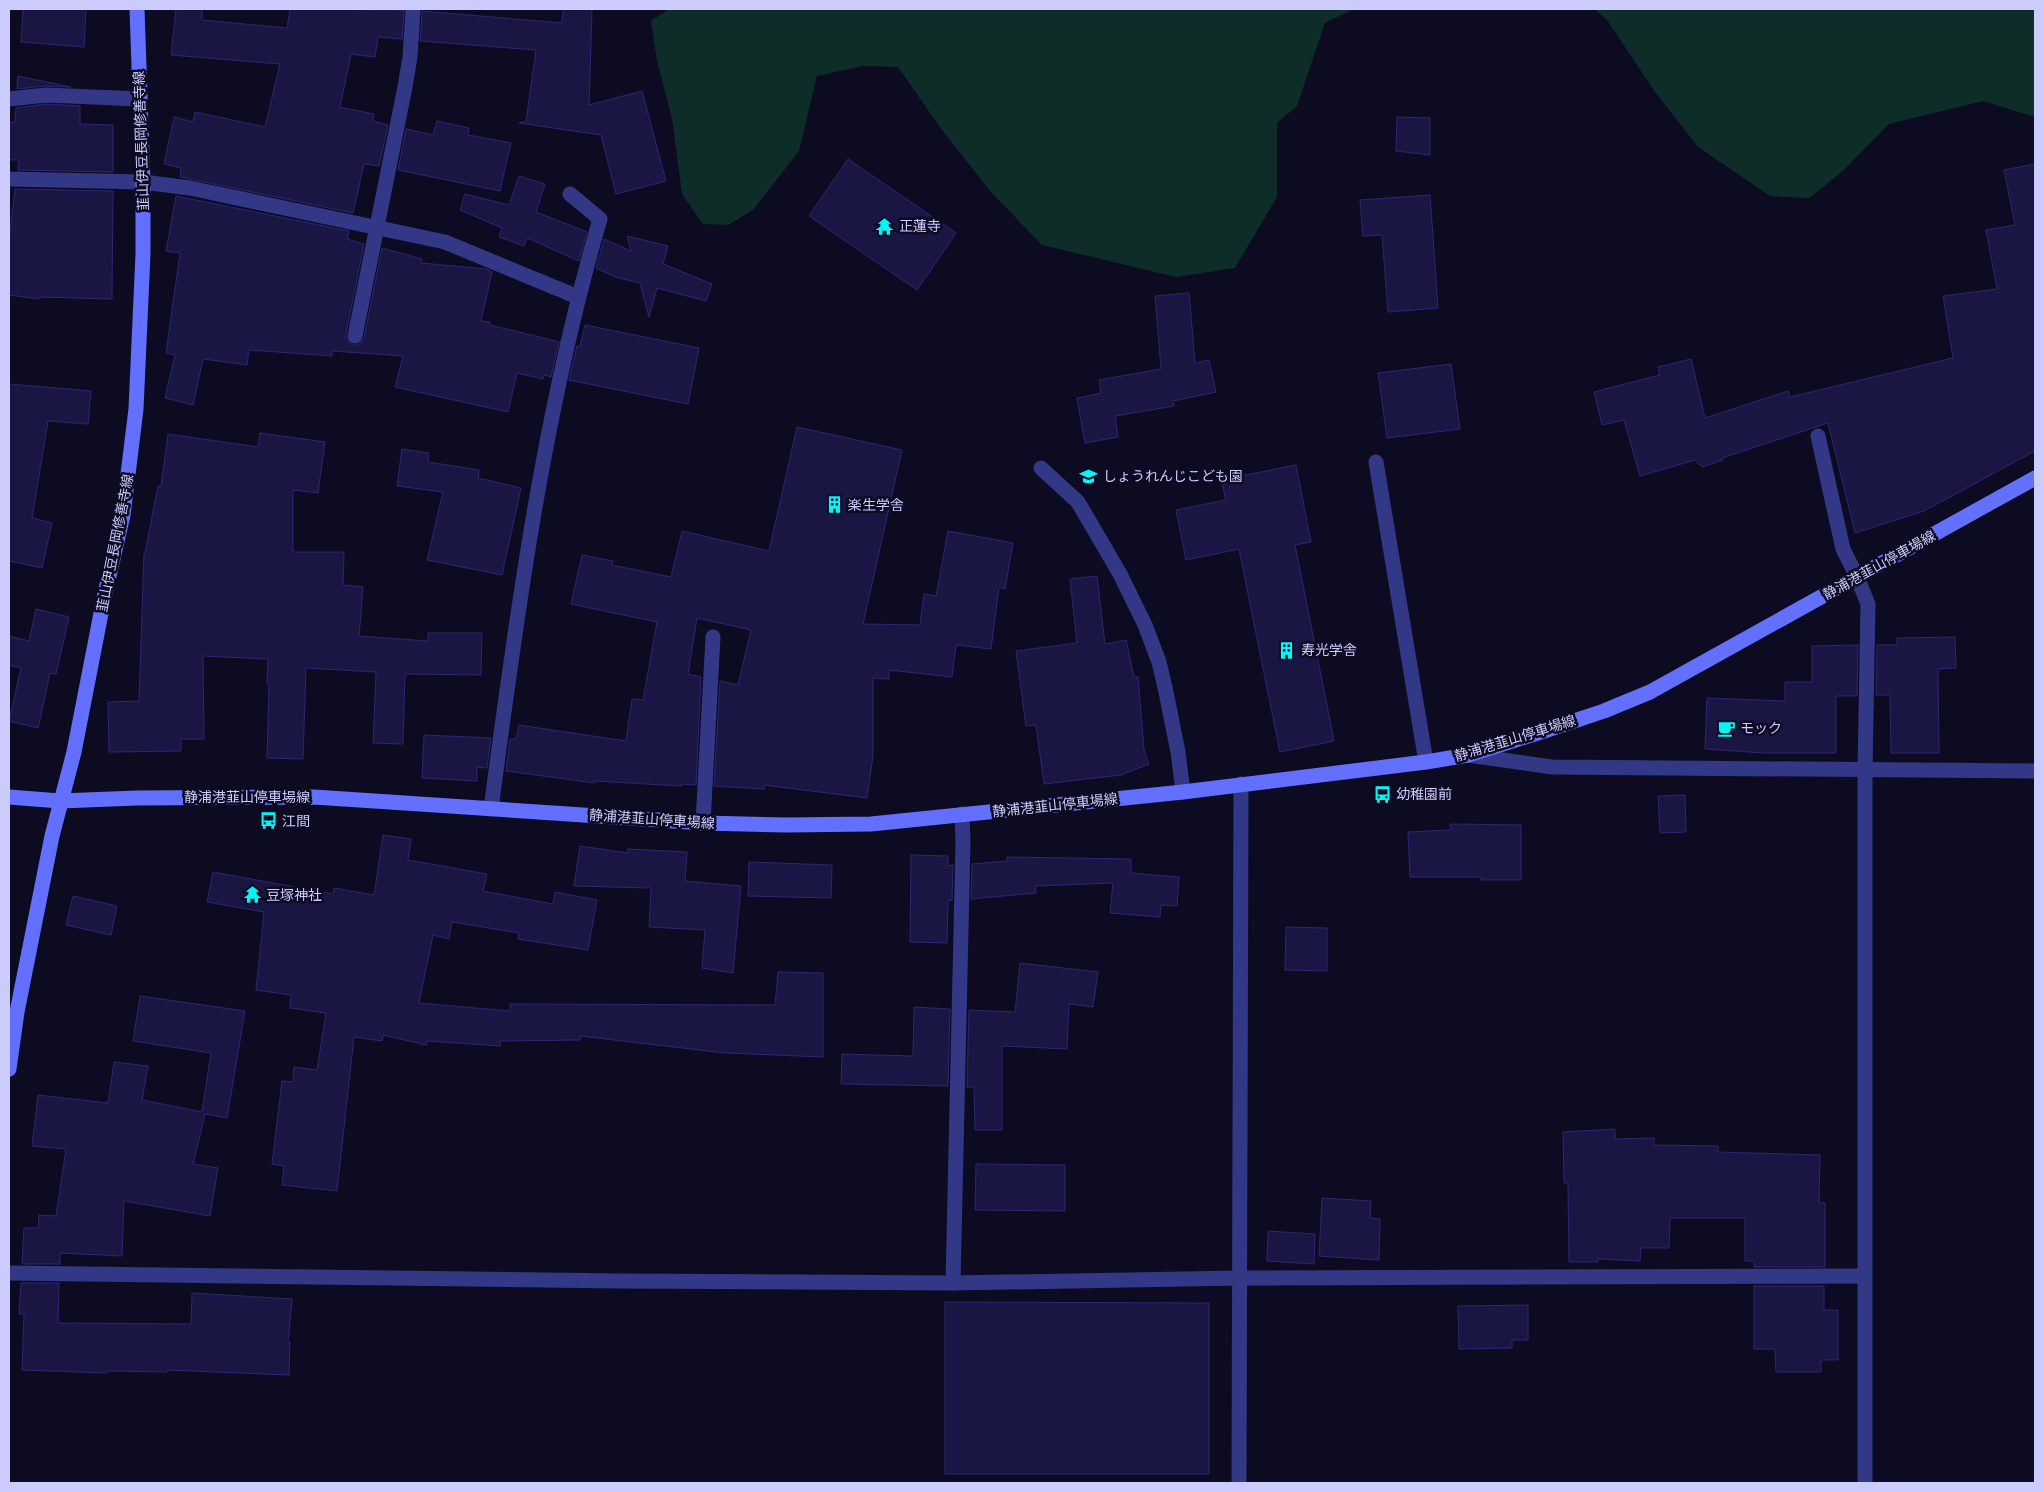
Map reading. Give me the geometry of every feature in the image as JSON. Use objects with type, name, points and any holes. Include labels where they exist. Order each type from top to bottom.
[{"type":"main road","name":"韮山伊豆長岡修善寺線","points":[[9,1069],[17,1012],[60,801],[74,752],[104,598],[123,515],[136,409],[143,254],[143,182],[137,9]]},
{"type":"main road","name":"静浦港韮山停車場線","points":[[9,797],[60,801],[137,798],[314,797],[703,823],[786,825],[871,824],[1183,792],[1426,762],[1468,754],[1604,711],[1650,692],[2035,478]]},
{"type":"street","points":[[355,336],[378,228],[409,64],[413,9]]},
{"type":"street","points":[[9,99],[46,94],[140,99]]},
{"type":"street","points":[[9,179],[143,182],[190,188],[445,242],[578,297]]},
{"type":"street","points":[[490,809],[531,528],[578,297],[600,219],[570,194]]},
{"type":"street","points":[[1818,436],[1843,550],[1858,577],[1868,604],[1865,770],[1864,1483]]},
{"type":"street","points":[[1376,462],[1426,762]]},
{"type":"street","points":[[1041,468],[1078,502],[1120,574],[1145,625],[1159,662],[1166,692],[1178,752],[1183,792]]},
{"type":"street","points":[[703,823],[713,637]]},
{"type":"street","points":[[1468,754],[1552,767],[2035,771]]},
{"type":"street","points":[[1239,1483],[1241,784]]},
{"type":"street","points":[[953,1283],[964,842],[962,814]]},
{"type":"street","points":[[9,1272],[630,1282],[953,1283],[1240,1278],[1864,1276]]},
{"type":"green space","points":[[669,9],[1354,9],[1325,23],[1297,106],[1277,123],[1277,197],[1235,268],[1176,277],[1042,245],[990,191],[942,130],[898,67],[863,66],[817,76],[799,151],[753,210],[728,225],[703,224],[682,194],[672,119],[657,61],[651,21]]},
{"type":"green space","points":[[1594,9],[2035,9],[2035,117],[1983,101],[1889,124],[1843,171],[1809,198],[1770,196],[1698,147],[1655,92],[1607,20]]},
{"type":"building","points":[[23,9],[86,9],[84,47],[21,42]]},
{"type":"building","points":[[176,9],[202,9],[202,20],[287,28],[290,9],[404,10],[402,39],[378,37],[375,57],[351,54],[340,107],[374,114],[373,121],[388,125],[379,166],[364,164],[353,213],[180,177],[181,168],[164,164],[174,117],[193,122],[195,112],[265,127],[280,64],[171,55]]},
{"type":"building","points":[[563,9],[592,9],[589,105],[642,91],[666,181],[616,194],[601,135],[519,123],[526,121],[536,50],[420,41],[422,11],[562,23]]},
{"type":"building","points":[[18,76],[71,87],[45,86],[17,89]]},
{"type":"building","points":[[46,104],[80,106],[80,124],[113,125],[113,172],[18,170],[19,160],[9,160],[9,122],[15,122],[16,108]]},
{"type":"building","points":[[1397,117],[1430,118],[1430,155],[1396,151]]},
{"type":"building","points":[[437,121],[469,128],[468,135],[511,143],[500,191],[398,170],[406,129],[433,135]]},
{"type":"building","points":[[848,159],[956,233],[917,290],[809,216]]},
{"type":"building","points":[[2035,164],[2035,451],[1924,511],[1855,533],[1828,423],[1722,458],[1723,460],[1702,467],[1695,460],[1640,476],[1624,420],[1602,425],[1594,392],[1660,375],[1658,367],[1691,359],[1705,418],[1788,391],[1790,397],[1953,358],[1943,296],[1997,289],[1986,230],[2015,225],[2004,170]]},
{"type":"building","points":[[519,176],[545,184],[536,212],[587,232],[579,261],[527,238],[524,246],[499,237],[502,228],[460,210],[465,194],[509,205]]},
{"type":"building","points":[[15,189],[113,191],[112,299],[39,297],[39,299],[9,295],[9,240]]},
{"type":"building","points":[[1430,195],[1438,308],[1388,312],[1382,235],[1363,236],[1360,200]]},
{"type":"building","points":[[176,196],[349,231],[347,239],[364,244],[346,334],[346,339],[353,345],[358,345],[364,338],[382,248],[422,259],[421,263],[487,269],[492,272],[481,321],[490,322],[490,325],[559,342],[551,377],[544,375],[543,379],[517,373],[508,412],[395,387],[403,356],[332,351],[332,356],[249,350],[247,365],[203,359],[193,405],[165,398],[175,355],[166,353],[180,253],[166,251]]},
{"type":"building","points":[[627,236],[668,246],[663,264],[712,284],[706,301],[657,288],[649,317],[640,283],[615,277],[596,268],[604,239],[631,251]]},
{"type":"building","points":[[1189,293],[1195,363],[1209,360],[1216,392],[1173,401],[1174,406],[1115,416],[1118,437],[1085,443],[1077,398],[1101,393],[1099,380],[1161,369],[1155,296]]},
{"type":"building","points":[[585,325],[699,348],[688,404],[569,380],[577,346],[580,347]]},
{"type":"building","points":[[1451,364],[1460,429],[1387,438],[1378,373]]},
{"type":"building","points":[[9,384],[91,391],[88,424],[48,421],[32,518],[52,523],[42,568],[9,561]]},
{"type":"building","points":[[797,427],[902,450],[863,624],[920,625],[924,594],[936,596],[948,531],[1013,543],[1005,589],[999,587],[991,649],[956,645],[952,677],[889,670],[889,679],[873,678],[873,756],[867,798],[764,785],[764,789],[714,786],[720,681],[738,685],[751,630],[697,618],[688,674],[701,677],[696,785],[681,784],[681,786],[595,781],[595,783],[506,771],[510,739],[516,739],[519,725],[626,741],[632,699],[643,700],[657,622],[571,604],[582,555],[613,561],[612,565],[671,577],[682,531],[769,551]]},
{"type":"building","points":[[260,433],[325,442],[318,493],[293,490],[293,552],[344,552],[343,585],[363,587],[359,636],[428,641],[428,633],[482,633],[481,675],[405,674],[403,744],[373,743],[376,672],[306,668],[303,759],[267,758],[268,659],[203,656],[204,739],[181,739],[181,751],[109,752],[108,702],[139,701],[144,553],[158,486],[161,486],[168,434],[258,447]]},
{"type":"building","points":[[402,449],[429,453],[428,462],[479,470],[478,478],[521,488],[502,575],[427,560],[443,492],[397,486]]},
{"type":"building","name":"寿光学舎","points":[[1296,465],[1311,542],[1295,545],[1334,741],[1280,752],[1239,549],[1186,560],[1176,510],[1226,500],[1221,480]]},
{"type":"building","points":[[1097,576],[1105,644],[1126,640],[1134,677],[1138,677],[1144,750],[1149,764],[1121,775],[1044,784],[1036,725],[1026,726],[1016,651],[1077,643],[1070,579]]},
{"type":"building","points":[[36,609],[69,617],[56,674],[50,673],[38,728],[9,721],[21,668],[9,665],[9,636],[29,641]]},
{"type":"building","points":[[1955,637],[1956,668],[1938,669],[1939,753],[1891,753],[1890,695],[1876,695],[1877,645],[1897,645],[1897,638]]},
{"type":"building","points":[[1858,645],[1857,696],[1836,696],[1836,753],[1764,753],[1705,749],[1707,698],[1785,701],[1785,682],[1812,682],[1812,646]]},
{"type":"building","points":[[424,735],[491,738],[487,768],[477,767],[477,781],[422,778]]},
{"type":"building","points":[[1685,795],[1686,832],[1660,833],[1658,796]]},
{"type":"building","points":[[1450,824],[1521,825],[1521,880],[1481,880],[1481,877],[1410,877],[1408,832],[1451,830]]},
{"type":"building","points":[[383,835],[411,839],[408,860],[487,874],[483,891],[553,904],[555,892],[597,900],[588,950],[518,939],[519,933],[452,922],[449,939],[433,935],[419,1003],[510,1011],[510,1004],[775,1005],[778,972],[823,973],[823,1057],[725,1053],[580,1036],[580,1040],[500,1041],[500,1046],[427,1041],[426,1045],[383,1035],[382,1041],[354,1037],[337,1191],[282,1185],[284,1166],[272,1164],[282,1081],[293,1082],[294,1067],[317,1070],[326,1013],[290,1008],[291,995],[256,990],[264,912],[207,902],[213,872],[333,894],[334,888],[374,895]]},
{"type":"building","points":[[580,846],[628,853],[628,849],[687,852],[685,881],[741,886],[733,973],[702,968],[705,930],[649,927],[651,888],[574,886]]},
{"type":"building","points":[[911,855],[948,856],[948,866],[953,865],[952,900],[948,901],[947,943],[910,942]]},
{"type":"building","points":[[1007,857],[1131,859],[1131,873],[1179,877],[1177,906],[1161,905],[1160,917],[1110,913],[1113,883],[1035,886],[1036,893],[971,899],[972,864],[1007,861]]},
{"type":"building","points":[[749,862],[832,865],[831,898],[748,896]]},
{"type":"building","points":[[73,896],[117,906],[111,935],[66,925]]},
{"type":"building","points":[[1286,927],[1327,928],[1327,971],[1285,970]]},
{"type":"building","points":[[1020,963],[1098,972],[1093,1007],[1069,1004],[1067,1049],[1002,1046],[1002,1130],[975,1130],[974,1087],[967,1087],[969,1010],[1015,1012]]},
{"type":"building","points":[[140,996],[245,1011],[227,1118],[205,1114],[193,1164],[218,1168],[210,1216],[124,1201],[122,1256],[60,1253],[60,1264],[22,1264],[24,1228],[38,1228],[39,1215],[56,1216],[66,1149],[32,1146],[38,1095],[108,1103],[114,1062],[148,1066],[142,1100],[202,1112],[211,1053],[133,1041]]},
{"type":"building","points":[[914,1007],[950,1009],[948,1086],[841,1084],[842,1054],[913,1056]]},
{"type":"building","points":[[1615,1129],[1615,1139],[1654,1138],[1654,1145],[1718,1146],[1718,1152],[1820,1155],[1819,1203],[1825,1203],[1825,1267],[1754,1267],[1754,1261],[1745,1261],[1745,1218],[1670,1218],[1669,1248],[1641,1248],[1640,1261],[1598,1259],[1598,1262],[1569,1262],[1568,1183],[1564,1183],[1563,1132]]},
{"type":"building","points":[[976,1164],[1065,1165],[1065,1211],[975,1210]]},
{"type":"building","points":[[1322,1198],[1371,1201],[1370,1218],[1380,1219],[1379,1260],[1319,1256]]},
{"type":"building","points":[[1268,1231],[1315,1234],[1314,1264],[1267,1261]]},
{"type":"building","points":[[21,1283],[59,1283],[58,1323],[191,1324],[192,1293],[292,1299],[288,1342],[290,1342],[289,1375],[167,1370],[167,1372],[108,1371],[107,1373],[22,1370],[24,1314],[19,1314]]},
{"type":"building","points":[[1754,1286],[1824,1286],[1824,1310],[1838,1310],[1838,1360],[1821,1360],[1821,1372],[1776,1372],[1775,1349],[1754,1349]]},
{"type":"building","points":[[945,1302],[1209,1303],[1209,1474],[945,1474]]},
{"type":"building","points":[[1528,1305],[1528,1340],[1512,1340],[1512,1348],[1459,1349],[1458,1306]]},
{"type":"place","name":"正蓮寺","points":[[885,226]]},
{"type":"place","name":"しょうれんじこども園","points":[[1089,476]]},
{"type":"place","name":"楽生学舎","points":[[834,505]]},
{"type":"place","name":"寿光学舎","points":[[1287,650]]},
{"type":"place","name":"モック","points":[[1726,728]]},
{"type":"place","name":"幼稚園前","points":[[1382,794]]},
{"type":"place","name":"江間","points":[[268,821]]},
{"type":"place","name":"豆塚神社","points":[[252,895]]}]
